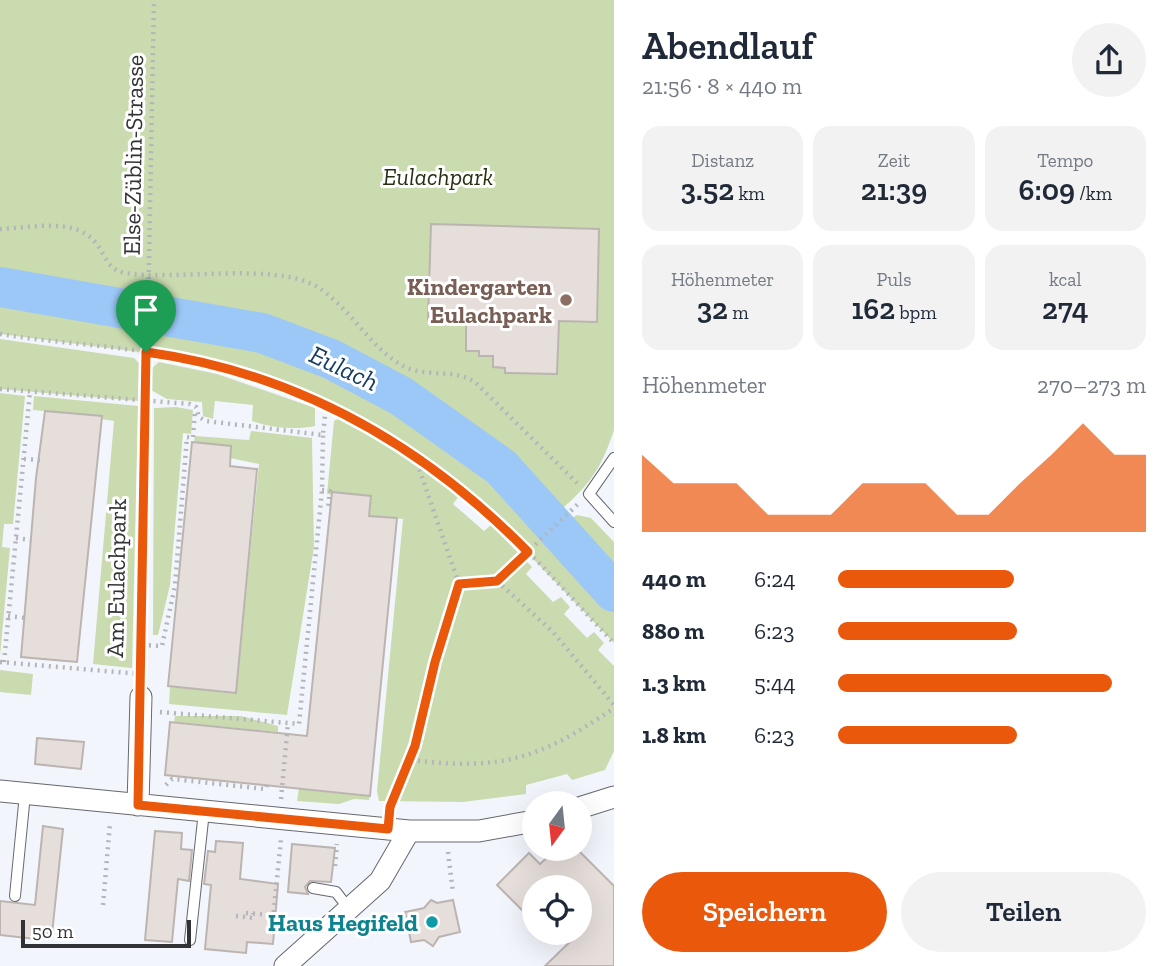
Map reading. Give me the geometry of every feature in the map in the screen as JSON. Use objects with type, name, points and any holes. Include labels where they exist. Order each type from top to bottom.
[{"type":"street","points":[[138,805],[141,703]]},
{"type":"street","points":[[0,791],[398,830],[479,831],[522,823]]},
{"type":"street","points":[[592,804],[614,797]]},
{"type":"street","points":[[285,966],[380,881],[398,830]]},
{"type":"lane","points":[[614,458],[589,494],[614,522]]},
{"type":"lane","points":[[15,896],[25,794]]},
{"type":"lane","points":[[190,940],[204,811]]},
{"type":"lane","points":[[313,888],[336,892],[349,909]]},
{"type":"path","name":"Else-Züblin-Strasse","points":[[146,352],[154,0]]},
{"type":"path","points":[[0,229],[76,228],[94,241],[111,267],[124,273],[276,276],[297,278],[314,285],[404,366],[423,372],[460,375],[475,382],[589,494]]},
{"type":"path","points":[[0,334],[186,358],[351,415],[414,454],[488,512],[614,643]]},
{"type":"path","name":"Am Eulachpark","points":[[141,703],[146,352]]},
{"type":"path","points":[[0,389],[190,404],[196,407],[199,416],[206,421],[323,435]]},
{"type":"path","points":[[30,392],[2,662],[141,674]]},
{"type":"path","points":[[141,703],[299,724],[322,490],[326,405]]},
{"type":"path","points":[[142,645],[162,646],[171,619],[180,543],[187,437],[192,438],[196,407]]},
{"type":"path","points":[[398,830],[390,807],[411,760],[435,662],[459,584],[414,454]]},
{"type":"path","points":[[24,458],[40,460]]},
{"type":"path","points":[[322,490],[330,491],[328,509]]},
{"type":"path","points":[[459,584],[497,581],[568,513]]},
{"type":"path","points":[[16,538],[31,540]]},
{"type":"path","points":[[411,760],[477,764],[520,758],[568,739],[614,707],[553,632],[497,581]]},
{"type":"path","points":[[313,583],[322,585]]},
{"type":"path","points":[[8,616],[24,618]]},
{"type":"path","points":[[300,714],[309,714]]},
{"type":"path","points":[[281,803],[288,723]]},
{"type":"path","points":[[161,792],[172,779],[193,779],[267,789],[267,785]]},
{"type":"path","points":[[103,905],[110,815]]},
{"type":"path","points":[[246,913],[273,917],[282,831]]},
{"type":"path","points":[[335,866],[337,837]]},
{"type":"path","points":[[448,852],[453,894]]},
{"type":"path","points":[[236,916],[253,918],[253,914]]},
{"type":"green space","name":"Eulachpark","points":[[0,0],[614,0],[614,430],[595,473],[563,508],[572,518],[577,515],[591,518],[614,542],[614,643],[488,512],[414,454],[350,415],[303,395],[185,358],[0,334]]},
{"type":"green space","points":[[0,339],[134,358],[139,363],[138,401],[0,389]]},
{"type":"green space","points":[[159,362],[217,374],[315,408],[315,426],[275,427],[252,421],[253,405],[215,401],[213,419],[203,416],[202,402],[167,399],[151,390],[152,368]]},
{"type":"green space","points":[[0,393],[25,396],[13,524],[4,524],[2,547],[10,548],[0,656]]},
{"type":"green space","points":[[34,396],[138,406],[132,668],[93,664],[114,421],[101,419],[101,416],[33,410]]},
{"type":"green space","points":[[176,407],[193,410],[191,434],[183,433],[170,585],[158,635],[153,635],[154,408]]},
{"type":"green space","points":[[338,419],[368,432],[459,496],[453,504],[484,531],[491,525],[532,567],[526,574],[553,602],[561,597],[570,607],[564,614],[587,638],[594,632],[604,643],[598,650],[614,666],[614,751],[605,770],[572,780],[567,774],[526,785],[526,791],[522,791],[522,795],[463,802],[379,801],[377,791],[403,519],[369,516],[370,499],[327,494],[334,421]]},
{"type":"green space","points":[[251,431],[312,438],[314,547],[287,715],[169,704],[170,687],[236,692],[259,464],[230,458],[230,446],[194,442],[195,436],[249,440]]},
{"type":"green space","points":[[0,670],[33,674],[31,695],[0,692]]},
{"type":"green space","points":[[175,716],[241,716],[278,726],[278,732],[174,722]]},
{"type":"green space","points":[[299,788],[370,796],[369,800],[354,799],[339,804],[297,801]]},
{"type":"building","points":[[431,224],[599,229],[597,322],[559,321],[557,374],[505,373],[505,368],[493,367],[493,356],[479,356],[479,351],[466,351],[466,322],[428,320]]},
{"type":"building","points":[[45,411],[102,416],[77,662],[21,657],[36,478]]},
{"type":"building","points":[[192,442],[231,446],[230,466],[257,469],[236,693],[168,686]]},
{"type":"building","points":[[332,492],[371,496],[369,516],[397,518],[370,796],[165,775],[170,722],[307,736]]},
{"type":"building","points":[[37,738],[84,742],[81,769],[35,764]]},
{"type":"building","points":[[43,826],[63,829],[52,934],[36,932],[35,939],[0,935],[0,901],[35,905]]},
{"type":"building","points":[[155,831],[182,833],[181,849],[192,850],[189,881],[178,879],[172,942],[145,940]]},
{"type":"building","points":[[216,841],[243,843],[240,879],[278,884],[273,944],[247,942],[246,953],[205,949],[211,885],[204,884],[208,851],[215,852]]},
{"type":"building","points":[[292,844],[335,848],[331,882],[310,881],[305,887],[308,894],[288,892]]},
{"type":"building","points":[[522,860],[537,861],[540,864],[543,861],[589,861],[614,886],[614,966],[545,966],[567,945],[592,945],[592,875],[522,875],[522,910],[497,885]]},
{"type":"building","name":"Haus Hegifeld","points":[[431,900],[437,903],[453,900],[460,932],[439,937],[433,946],[424,940],[411,942],[405,912],[424,908]]},
{"type":"waterway","name":"Eulach","points":[[0,287],[262,333],[331,359],[401,396],[501,467],[614,592]]},
{"type":"place","name":"Kindergarten Eulachpark","points":[[566,300]]},
{"type":"place","name":"Haus Hegifeld","points":[[432,922]]},
{"type":"route","points":[[146,352],[186,358],[230,371],[303,395],[351,415],[438,471],[488,512],[528,552],[497,581],[459,584],[440,642],[411,760],[390,807],[388,829],[138,805],[146,352]]}]
